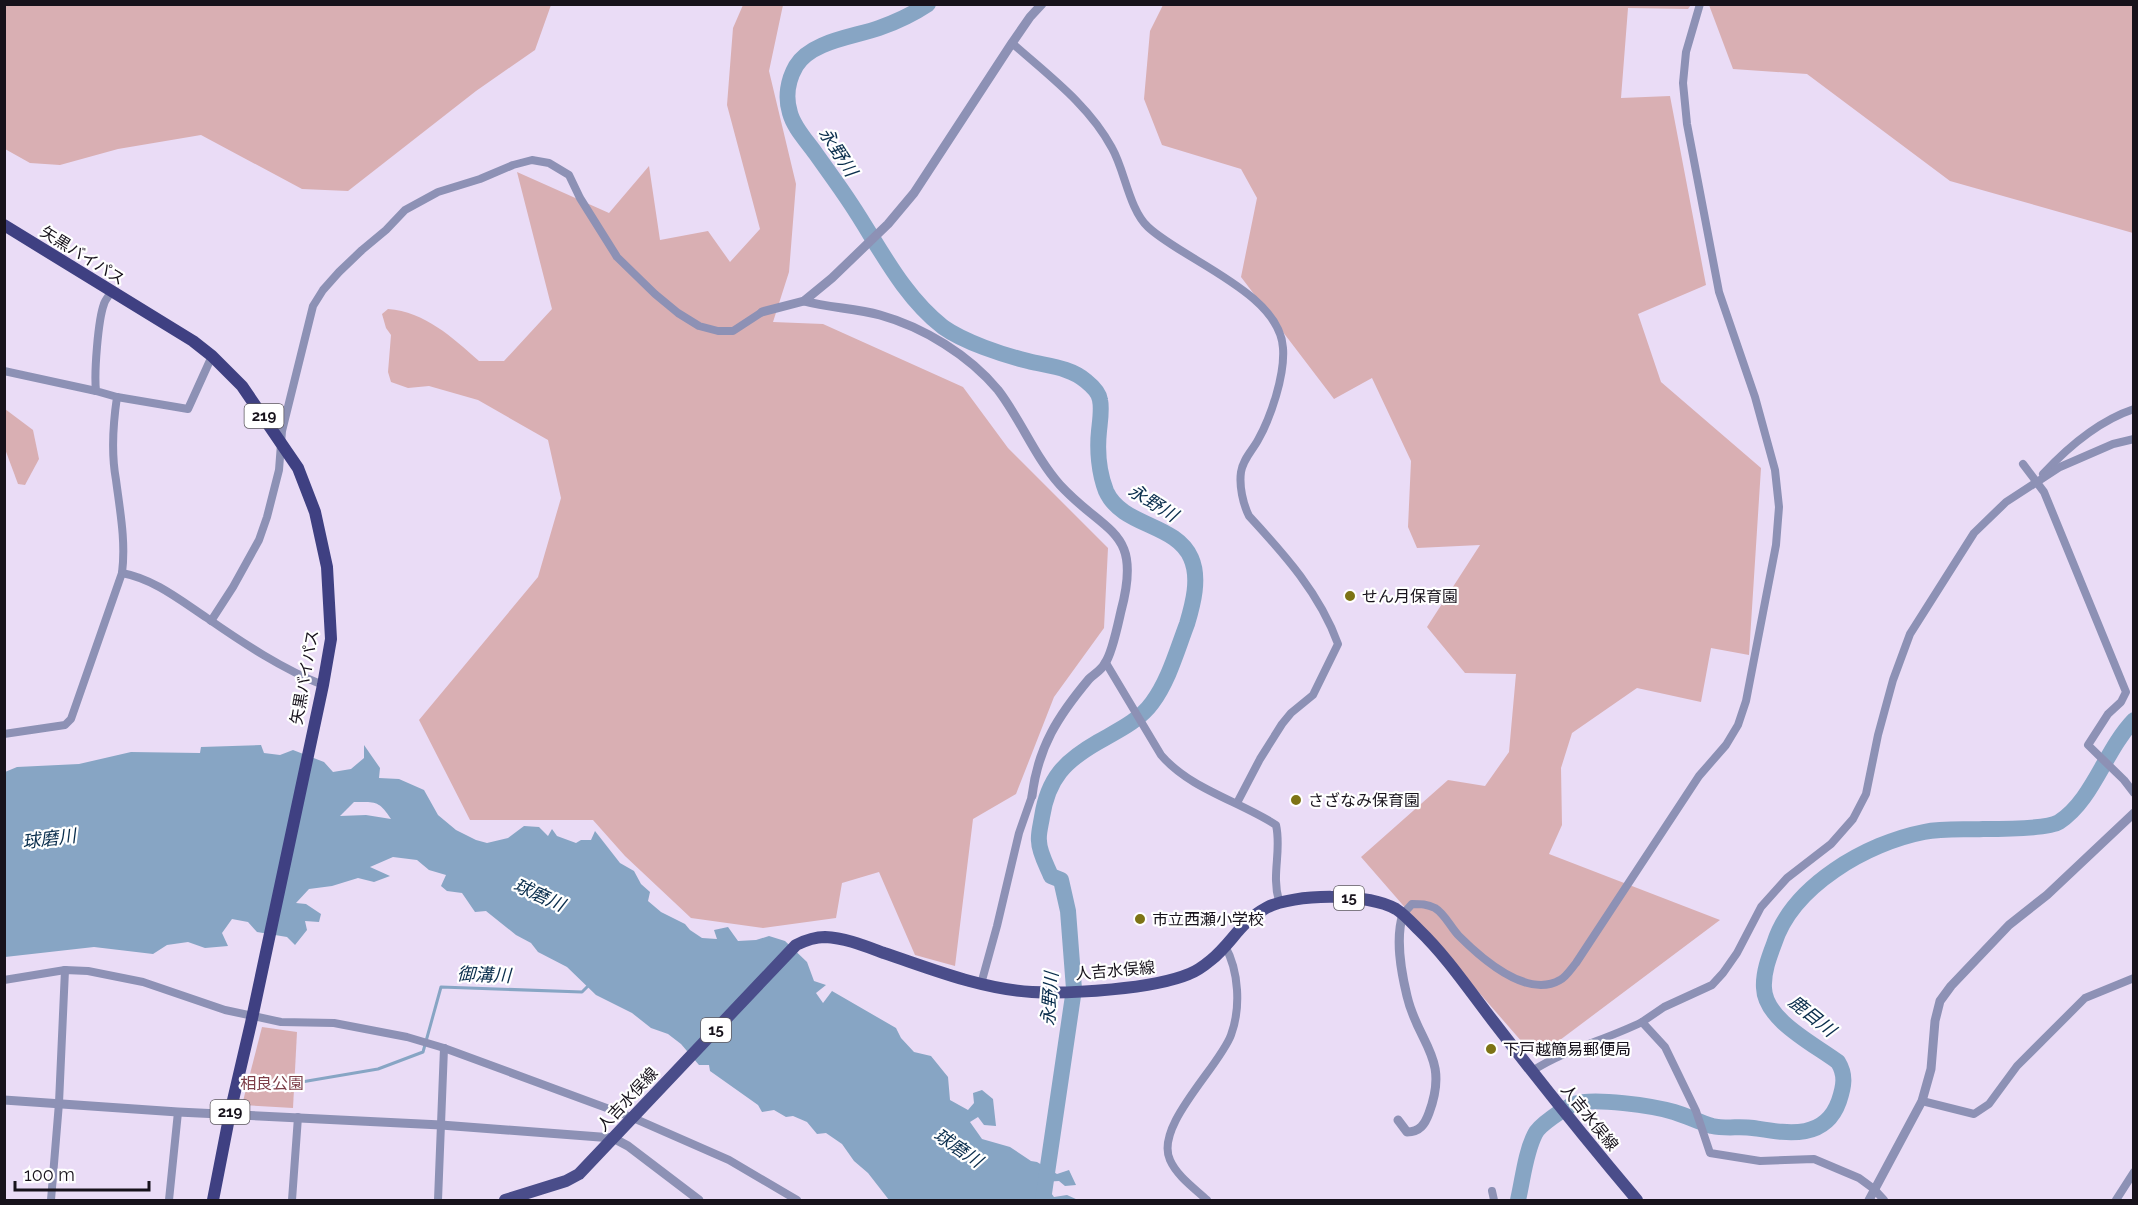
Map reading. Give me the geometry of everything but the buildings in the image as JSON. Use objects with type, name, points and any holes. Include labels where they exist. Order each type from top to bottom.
[{"type":"highway","name":"矢黒バイパス","points":[[4,225],[172,327],[212,356],[242,386],[298,468],[310,501],[327,567],[331,639],[323,685],[213,1200]]},
{"type":"main road","name":"人吉水俣線","points":[[505,1200],[566,1181],[579,1174],[796,945],[808,939],[823,937],[846,940],[1003,989],[1034,992],[1085,990],[1166,981],[1192,973],[1212,959],[1242,924],[1279,902],[1300,898],[1362,899],[1394,908],[1402,914],[1435,946],[1581,1134],[1637,1200]]},
{"type":"street","points":[[211,621],[259,540],[279,470],[280,441],[313,306],[323,290],[405,210],[438,192],[513,165],[532,160],[549,163],[568,175],[617,257],[655,294],[678,313],[699,326],[733,332],[762,312],[804,301],[865,248],[914,193],[1012,43],[1042,4]]},
{"type":"street","points":[[1398,1120],[1407,1132],[1415,1132],[1425,1124],[1437,1086],[1432,1052],[1410,1009],[1399,944],[1398,929],[1402,914],[1412,904],[1426,904],[1437,909],[1457,934],[1484,960],[1513,978],[1540,987],[1560,980],[1576,963],[1699,776],[1726,745],[1738,725],[1746,701],[1774,556],[1779,507],[1775,470],[1767,439],[1719,292],[1687,124],[1683,83],[1686,52],[1700,4]]},
{"type":"street","points":[[1012,43],[1069,94],[1098,125],[1113,149],[1139,216],[1148,226],[1180,250],[1243,290],[1270,316],[1279,331],[1283,348],[1276,398],[1258,440],[1245,459],[1241,472],[1244,507],[1316,596],[1331,623],[1338,645],[1312,695],[1282,724],[1237,803]]},
{"type":"street","points":[[96,391],[94,376],[101,318],[104,304],[111,292]]},
{"type":"street","points":[[804,301],[878,315],[900,322],[923,333],[971,363],[997,390],[1044,464],[1059,483],[1075,501],[1108,526],[1121,541],[1127,558],[1128,581],[1106,663],[1090,679],[1052,731],[1041,751],[1035,771],[1032,796],[1019,832],[981,984]]},
{"type":"street","points":[[4,371],[117,397],[188,409],[212,356]]},
{"type":"street","points":[[4,734],[65,725],[71,719],[122,573],[124,561],[121,506],[115,479],[113,441],[117,397]]},
{"type":"street","points":[[2036,481],[2065,450],[2096,428],[2133,409]]},
{"type":"street","points":[[1532,1071],[1549,1060],[1622,1032],[1664,1007],[1712,985],[1737,953],[1761,907],[1787,878],[1831,844],[1853,819],[1866,794],[1893,680],[1910,634],[1974,533],[2006,502],[2036,481],[2104,447],[2133,439]]},
{"type":"street","points":[[2023,464],[2044,492],[2126,692],[2121,702],[2097,729],[2088,745],[2124,780],[2133,793]]},
{"type":"street","points":[[122,573],[138,576],[155,584],[240,641],[323,685]]},
{"type":"street","points":[[1106,663],[1169,764],[1195,781],[1276,825],[1278,836],[1274,876],[1279,902]]},
{"type":"street","points":[[1869,1200],[1922,1101],[1931,1069],[1935,1021],[1940,1001],[1951,986],[2009,925],[2047,895],[2133,813]]},
{"type":"street","points":[[1207,1200],[1180,1175],[1170,1160],[1168,1140],[1187,1099],[1231,1037],[1236,1015],[1237,989],[1232,958],[1225,946]]},
{"type":"street","points":[[4,980],[65,970],[88,971],[143,982],[225,1010],[281,1022],[334,1023],[407,1037],[444,1048],[633,1116],[729,1160],[797,1200]]},
{"type":"street","points":[[51,1200],[59,1103],[65,970]]},
{"type":"street","points":[[1922,1101],[1974,1113],[1989,1104],[2017,1066],[2085,998],[2133,978]]},
{"type":"street","points":[[1642,1022],[1665,1047],[1696,1111],[1710,1153],[1776,1162],[1814,1159],[1858,1178],[1874,1189],[1884,1200]]},
{"type":"street","points":[[438,1200],[444,1048]]},
{"type":"street","points":[[4,1100],[178,1112],[441,1125],[614,1138],[699,1200]]},
{"type":"street","points":[[169,1200],[178,1112]]},
{"type":"street","points":[[292,1200],[298,1117]]},
{"type":"street","points":[[2116,1200],[2133,1172]]},
{"type":"street","points":[[1492,1191],[1494,1200]]},
{"type":"green space","points":[[4,5],[551,5],[535,50],[476,91],[348,191],[302,189],[201,135],[118,149],[60,165],[30,163],[5,149]]},
{"type":"green space","points":[[743,5],[783,5],[769,71],[796,184],[789,272],[773,322],[823,324],[963,387],[1008,448],[1108,548],[1104,628],[1054,697],[1016,794],[973,819],[955,966],[915,955],[879,872],[842,883],[836,918],[763,928],[691,918],[625,856],[593,820],[470,820],[419,720],[538,577],[561,498],[548,440],[478,400],[429,386],[408,388],[391,382],[388,372],[391,335],[386,328],[382,314],[388,309],[414,315],[437,327],[479,361],[504,361],[552,309],[517,172],[609,213],[649,166],[660,240],[708,231],[730,262],[760,229],[727,105],[733,28]]},
{"type":"green space","points":[[1163,5],[1691,5],[1688,9],[1628,8],[1621,98],[1670,96],[1706,285],[1638,314],[1661,382],[1761,468],[1749,655],[1711,648],[1701,702],[1637,688],[1572,733],[1561,768],[1562,825],[1549,854],[1720,920],[1536,1058],[1361,857],[1448,780],[1485,786],[1509,752],[1516,674],[1465,673],[1427,627],[1480,545],[1417,548],[1408,527],[1411,461],[1372,378],[1334,399],[1241,277],[1257,198],[1241,169],[1162,145],[1144,99],[1150,31]]},
{"type":"green space","points":[[1709,5],[2133,5],[2133,233],[1950,181],[1807,74],[1733,69]]},
{"type":"green space","points":[[5,409],[33,430],[39,459],[25,485],[18,484],[5,449]]},
{"type":"green space","name":"相良公園","points":[[262,1027],[297,1032],[293,1108],[242,1105]]},
{"type":"water","name":"球磨川","points":[[261,745],[264,753],[280,755],[293,750],[324,762],[333,772],[351,769],[364,758],[364,745],[380,768],[379,778],[399,779],[424,790],[438,815],[456,830],[476,840],[487,843],[508,838],[524,826],[539,827],[548,836],[552,829],[557,836],[576,843],[581,840],[591,840],[595,831],[620,863],[634,871],[641,884],[650,892],[648,901],[661,912],[685,924],[702,938],[717,939],[714,930],[728,927],[738,941],[756,940],[769,936],[785,941],[807,962],[814,981],[826,985],[816,993],[823,1003],[832,991],[896,1028],[901,1038],[914,1052],[931,1056],[948,1077],[950,1100],[968,1110],[974,1103],[973,1093],[982,1090],[993,1099],[996,1126],[984,1125],[978,1117],[970,1122],[982,1139],[1010,1147],[1057,1174],[1069,1170],[1076,1185],[1065,1186],[1059,1181],[1043,1182],[1054,1197],[1067,1195],[1078,1200],[889,1200],[842,1144],[826,1133],[817,1134],[807,1122],[793,1116],[786,1117],[774,1110],[762,1112],[758,1105],[710,1071],[709,1065],[699,1065],[681,1044],[668,1034],[651,1028],[632,1013],[596,995],[567,967],[538,952],[531,943],[516,935],[486,911],[475,912],[462,893],[447,891],[441,886],[446,875],[429,870],[417,860],[393,857],[370,867],[390,876],[374,882],[358,878],[332,886],[309,889],[296,903],[306,904],[321,914],[319,922],[305,921],[307,930],[295,945],[287,937],[257,932],[248,922],[232,919],[222,933],[228,946],[205,948],[188,942],[167,945],[153,954],[94,947],[5,957],[5,772],[17,767],[79,764],[131,752],[200,753],[201,747]],"holes":[[[354,802],[376,803],[391,819],[366,815],[340,816]]]},
{"type":"waterway","name":"永野川","points":[[928,4],[885,26],[822,45],[803,58],[793,71],[788,89],[788,107],[794,124],[847,198],[903,285],[928,314],[952,333],[973,343],[1007,355],[1066,370],[1080,376],[1094,389],[1101,404],[1098,454],[1106,491],[1124,512],[1162,531],[1184,547],[1191,558],[1195,574],[1193,600],[1187,624],[1172,665],[1158,694],[1147,709],[1134,720],[1086,749],[1067,764],[1054,781],[1045,803],[1039,832],[1039,845],[1051,876],[1061,880],[1068,911],[1074,989],[1043,1200]]},
{"type":"waterway","name":"鹿目川","points":[[1518,1200],[1527,1158],[1537,1130],[1574,1104],[1595,1101],[1639,1105],[1674,1112],[1712,1126],[1748,1127],[1778,1132],[1803,1131],[1824,1123],[1833,1114],[1841,1096],[1843,1085],[1841,1067],[1838,1062],[1782,1021],[1766,1000],[1764,988],[1765,971],[1774,944],[1783,923],[1797,904],[1834,870],[1879,846],[1902,838],[1939,830],[2022,828],[2059,822],[2081,801],[2134,720]]},
{"type":"waterway","name":"御溝川","points":[[247,1085],[272,1087],[378,1069],[423,1052],[441,987],[582,992],[589,985]]},
{"type":"place","name":"せん月保育園","points":[[1350,596]]},
{"type":"place","name":"さざなみ保育園","points":[[1296,800]]},
{"type":"place","name":"市立西瀬小学校","points":[[1140,919]]},
{"type":"place","name":"下戸越簡易郵便局","points":[[1491,1049]]}]
